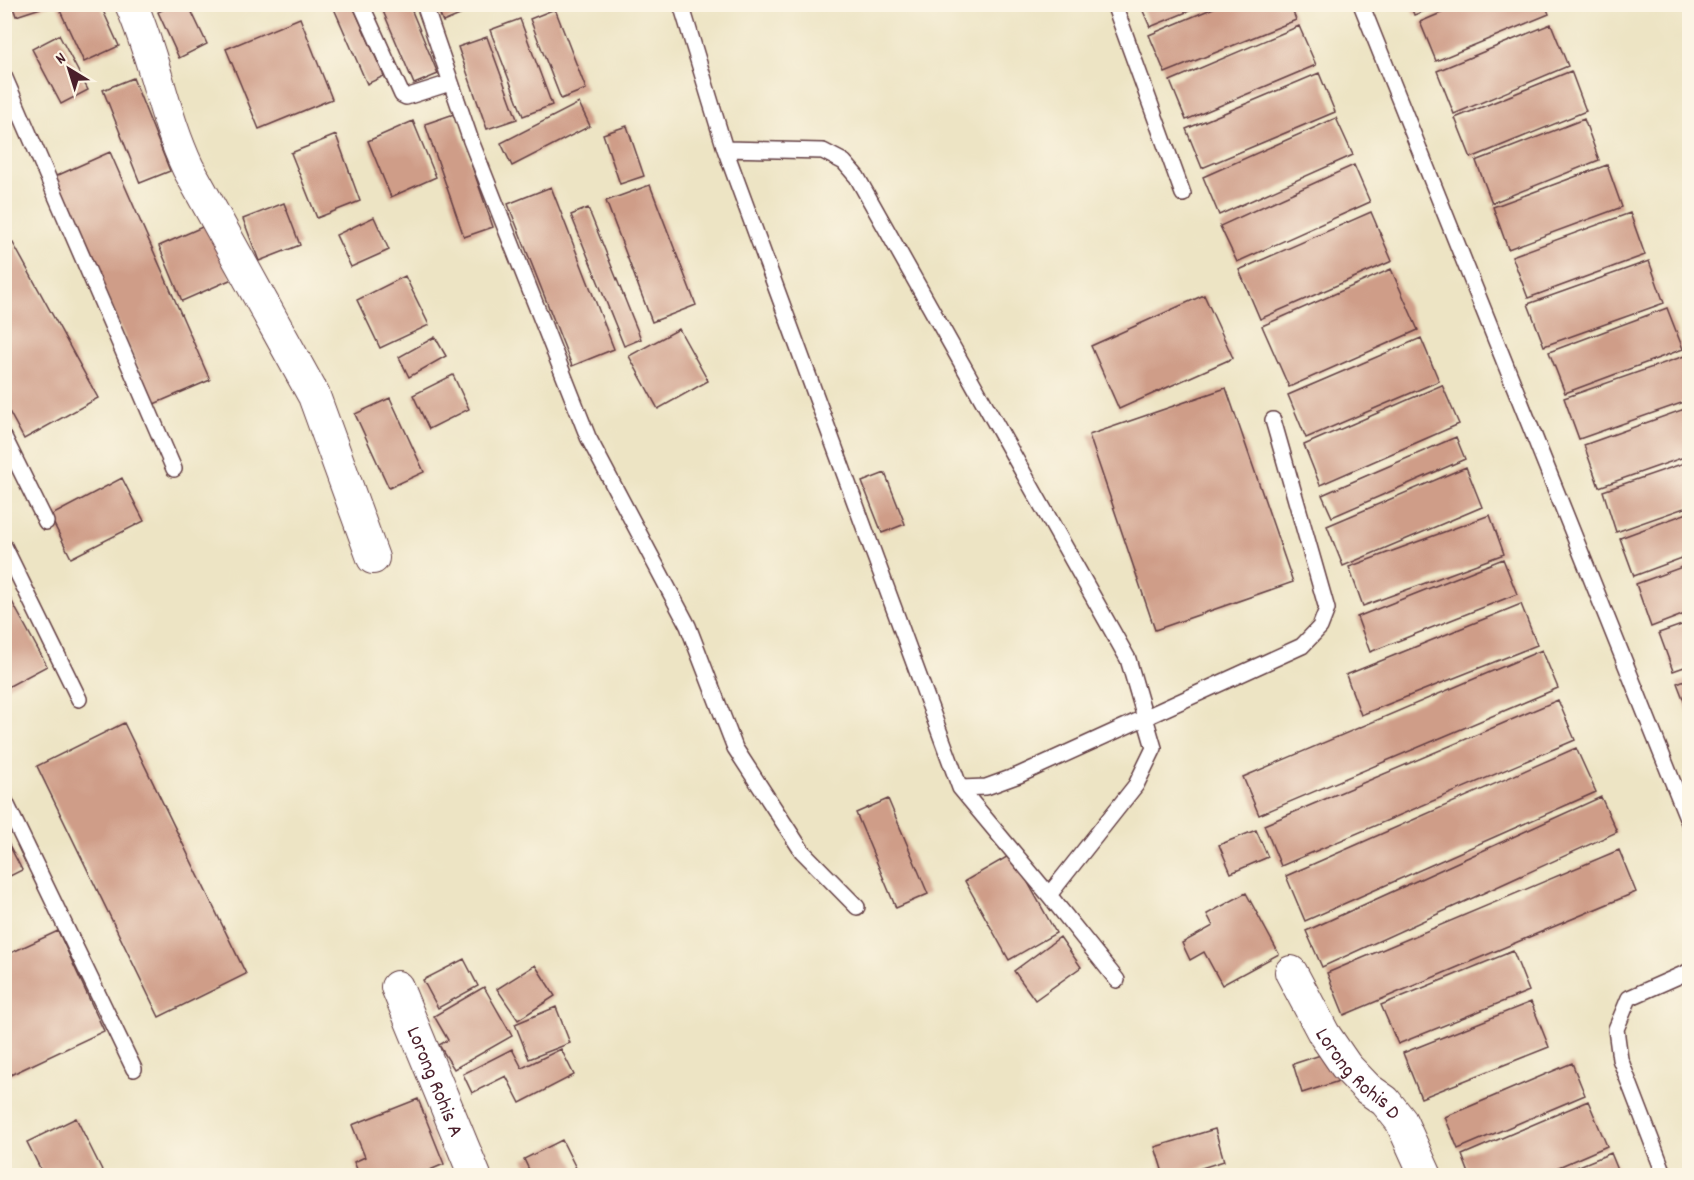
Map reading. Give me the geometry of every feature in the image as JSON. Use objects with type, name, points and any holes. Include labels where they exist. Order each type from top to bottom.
[{"type":"street","points":[[131,4],[145,37],[174,139],[314,396],[373,558]]},
{"type":"street","name":"Lorong Rohis D","points":[[1292,972],[1324,1034],[1346,1066],[1368,1089],[1385,1101],[1401,1121],[1426,1176]]},
{"type":"street","name":"Lorong Rohis A","points":[[397,987],[475,1176]]},
{"type":"lane","points":[[361,4],[402,95],[406,97],[450,83]]},
{"type":"lane","points":[[424,4],[450,83],[588,437],[688,626],[735,748],[802,851],[857,907]]},
{"type":"lane","points":[[681,4],[725,149],[960,788],[1117,980]]},
{"type":"lane","points":[[1114,4],[1183,194]]},
{"type":"lane","points":[[1361,4],[1689,825]]},
{"type":"lane","points":[[4,76],[174,469]]},
{"type":"lane","points":[[725,149],[823,151],[844,162],[857,177],[1128,659],[1154,748],[1136,785],[1049,896]]},
{"type":"lane","points":[[960,788],[986,787],[1018,775],[1302,646],[1320,627],[1327,609],[1273,420]]},
{"type":"lane","points":[[4,437],[46,522]]},
{"type":"lane","points":[[4,546],[79,699]]},
{"type":"lane","points":[[4,799],[134,1069]]},
{"type":"lane","points":[[1665,1176],[1620,1059],[1616,1029],[1629,998],[1689,971]]},
{"type":"building","points":[[12,4],[50,4],[50,5],[16,16]]},
{"type":"building","points":[[57,4],[100,4],[119,46],[84,62]]},
{"type":"building","points":[[175,4],[188,4],[207,44],[179,58],[158,12]]},
{"type":"building","points":[[332,4],[352,4],[384,76],[367,84]]},
{"type":"building","points":[[380,4],[409,4],[438,74],[414,84]]},
{"type":"building","points":[[1140,4],[1204,4],[1204,5],[1150,27]]},
{"type":"building","points":[[1223,4],[1290,4],[1296,20],[1165,73],[1149,35]]},
{"type":"building","points":[[1410,4],[1441,4],[1441,5],[1414,15]]},
{"type":"building","points":[[1462,4],[1545,4],[1549,14],[1436,61],[1420,22]]},
{"type":"building","points":[[436,5],[484,5],[443,22]]},
{"type":"building","points":[[555,9],[586,89],[561,99],[530,19]]},
{"type":"building","points":[[300,18],[332,99],[259,129],[226,49]]},
{"type":"building","points":[[520,19],[552,105],[523,116],[490,30]]},
{"type":"building","points":[[1551,24],[1568,66],[1454,114],[1437,71]]},
{"type":"building","points":[[1299,26],[1316,65],[1186,120],[1170,81]]},
{"type":"building","points":[[59,35],[88,90],[61,104],[32,49]]},
{"type":"building","points":[[487,37],[517,119],[487,129],[458,47]]},
{"type":"building","points":[[1571,71],[1586,111],[1471,158],[1455,118]]},
{"type":"building","points":[[1319,73],[1335,112],[1202,168],[1186,129]]},
{"type":"building","points":[[133,78],[170,171],[140,183],[103,90]]},
{"type":"building","points":[[579,103],[590,126],[512,166],[501,143]]},
{"type":"building","points":[[454,114],[493,227],[464,237],[425,124]]},
{"type":"building","points":[[1336,118],[1353,155],[1219,215],[1203,177]]},
{"type":"building","points":[[1584,119],[1599,160],[1492,203],[1476,161]]},
{"type":"building","points":[[413,121],[436,177],[391,197],[368,141]]},
{"type":"building","points":[[627,126],[644,176],[620,184],[603,134]]},
{"type":"building","points":[[336,135],[360,201],[317,218],[291,153]]},
{"type":"building","points":[[110,152],[210,380],[154,404],[54,177]]},
{"type":"building","points":[[1354,165],[1370,202],[1237,262],[1220,226]]},
{"type":"building","points":[[1607,165],[1622,207],[1508,249],[1493,207]]},
{"type":"building","points":[[650,185],[696,305],[652,322],[606,201]]},
{"type":"building","points":[[551,187],[614,349],[572,366],[508,204]]},
{"type":"building","points":[[284,203],[300,245],[259,261],[243,219]]},
{"type":"building","points":[[588,208],[641,339],[624,346],[571,215]]},
{"type":"building","points":[[1371,212],[1392,261],[1260,319],[1239,270]]},
{"type":"building","points":[[1630,213],[1645,255],[1528,298],[1512,256]]},
{"type":"building","points":[[374,217],[389,250],[351,267],[336,235]]},
{"type":"building","points":[[209,224],[232,279],[182,301],[159,246]]},
{"type":"building","points":[[13,243],[98,398],[24,439],[4,402],[4,248]]},
{"type":"building","points":[[1649,261],[1664,303],[1544,346],[1528,304]]},
{"type":"building","points":[[1391,269],[1418,330],[1289,387],[1262,326]]},
{"type":"building","points":[[405,276],[429,325],[380,348],[357,300]]},
{"type":"building","points":[[1204,295],[1233,358],[1119,409],[1091,346]]},
{"type":"building","points":[[1667,308],[1683,349],[1565,393],[1549,352]]},
{"type":"building","points":[[679,329],[708,381],[658,409],[629,356]]},
{"type":"building","points":[[435,337],[446,356],[409,377],[399,357]]},
{"type":"building","points":[[1421,338],[1439,381],[1306,438],[1288,395]]},
{"type":"building","points":[[1690,354],[1690,400],[1579,439],[1564,398]]},
{"type":"building","points":[[453,375],[469,409],[429,429],[413,395]]},
{"type":"building","points":[[1442,385],[1459,424],[1320,485],[1304,445]]},
{"type":"building","points":[[1226,388],[1293,582],[1155,630],[1089,435]]},
{"type":"building","points":[[390,398],[424,472],[389,488],[355,414]]},
{"type":"building","points":[[1690,407],[1690,455],[1599,487],[1584,445]]},
{"type":"building","points":[[1456,437],[1465,459],[1332,517],[1322,495]]},
{"type":"building","points":[[1690,461],[1690,506],[1616,532],[1603,491]]},
{"type":"building","points":[[1466,467],[1482,507],[1343,566],[1327,526]]},
{"type":"building","points":[[885,473],[905,524],[882,533],[862,482]]},
{"type":"building","points":[[122,478],[144,521],[71,558],[50,516]]},
{"type":"building","points":[[1690,512],[1690,555],[1634,576],[1620,538]]},
{"type":"building","points":[[1490,515],[1504,554],[1363,606],[1349,567]]},
{"type":"building","points":[[1503,559],[1517,594],[1370,652],[1357,617]]},
{"type":"building","points":[[1690,564],[1690,612],[1651,627],[1636,584]]},
{"type":"building","points":[[4,587],[47,666],[4,689]]},
{"type":"building","points":[[1521,604],[1537,645],[1361,715],[1346,675]]},
{"type":"building","points":[[1690,622],[1690,665],[1673,671],[1659,633]]},
{"type":"building","points":[[1542,650],[1558,688],[1259,815],[1243,777]]},
{"type":"building","points":[[1690,678],[1690,714],[1689,714],[1677,683]]},
{"type":"building","points":[[1558,700],[1575,740],[1281,866],[1264,825]]},
{"type":"building","points":[[124,723],[246,974],[159,1017],[37,766]]},
{"type":"building","points":[[1576,748],[1596,792],[1305,921],[1286,876]]},
{"type":"building","points":[[1601,797],[1617,832],[1322,967],[1306,931]]},
{"type":"building","points":[[888,799],[928,894],[896,908],[856,813]]},
{"type":"building","points":[[1256,830],[1268,857],[1231,873],[1219,845]]},
{"type":"building","points":[[4,835],[22,870],[4,879]]},
{"type":"building","points":[[1619,850],[1636,892],[1344,1015],[1327,973]]},
{"type":"building","points":[[1012,854],[1056,933],[1009,960],[965,881]]},
{"type":"building","points":[[1246,893],[1279,954],[1222,985],[1204,952],[1190,960],[1182,943],[1213,926],[1207,914]]},
{"type":"building","points":[[58,931],[104,1031],[4,1078],[4,956]]},
{"type":"building","points":[[1060,937],[1081,967],[1035,1000],[1014,971]]},
{"type":"building","points":[[1513,951],[1529,991],[1398,1044],[1381,1005]]},
{"type":"building","points":[[464,959],[478,986],[438,1008],[423,980]]},
{"type":"building","points":[[535,965],[555,996],[518,1020],[497,989]]},
{"type":"building","points":[[484,987],[512,1036],[454,1069],[439,1045],[448,1040],[434,1016]]},
{"type":"building","points":[[1531,1002],[1549,1047],[1421,1098],[1403,1053]]},
{"type":"building","points":[[556,1007],[570,1043],[529,1059],[515,1024]]},
{"type":"building","points":[[512,1049],[522,1068],[561,1049],[574,1075],[520,1103],[506,1076],[472,1093],[463,1074]]},
{"type":"building","points":[[1330,1052],[1339,1081],[1302,1093],[1293,1064]]},
{"type":"building","points":[[1572,1063],[1585,1095],[1458,1149],[1445,1117]]},
{"type":"building","points":[[418,1099],[444,1164],[416,1176],[360,1176],[354,1162],[365,1157],[352,1125]]},
{"type":"building","points":[[1588,1101],[1607,1146],[1538,1176],[1470,1176],[1462,1155]]},
{"type":"building","points":[[76,1118],[105,1176],[44,1176],[27,1142]]},
{"type":"building","points":[[1215,1129],[1224,1161],[1176,1176],[1164,1176],[1155,1147]]},
{"type":"building","points":[[562,1140],[580,1176],[532,1176],[524,1159]]},
{"type":"building","points":[[1611,1153],[1620,1175],[1557,1175]]}]
